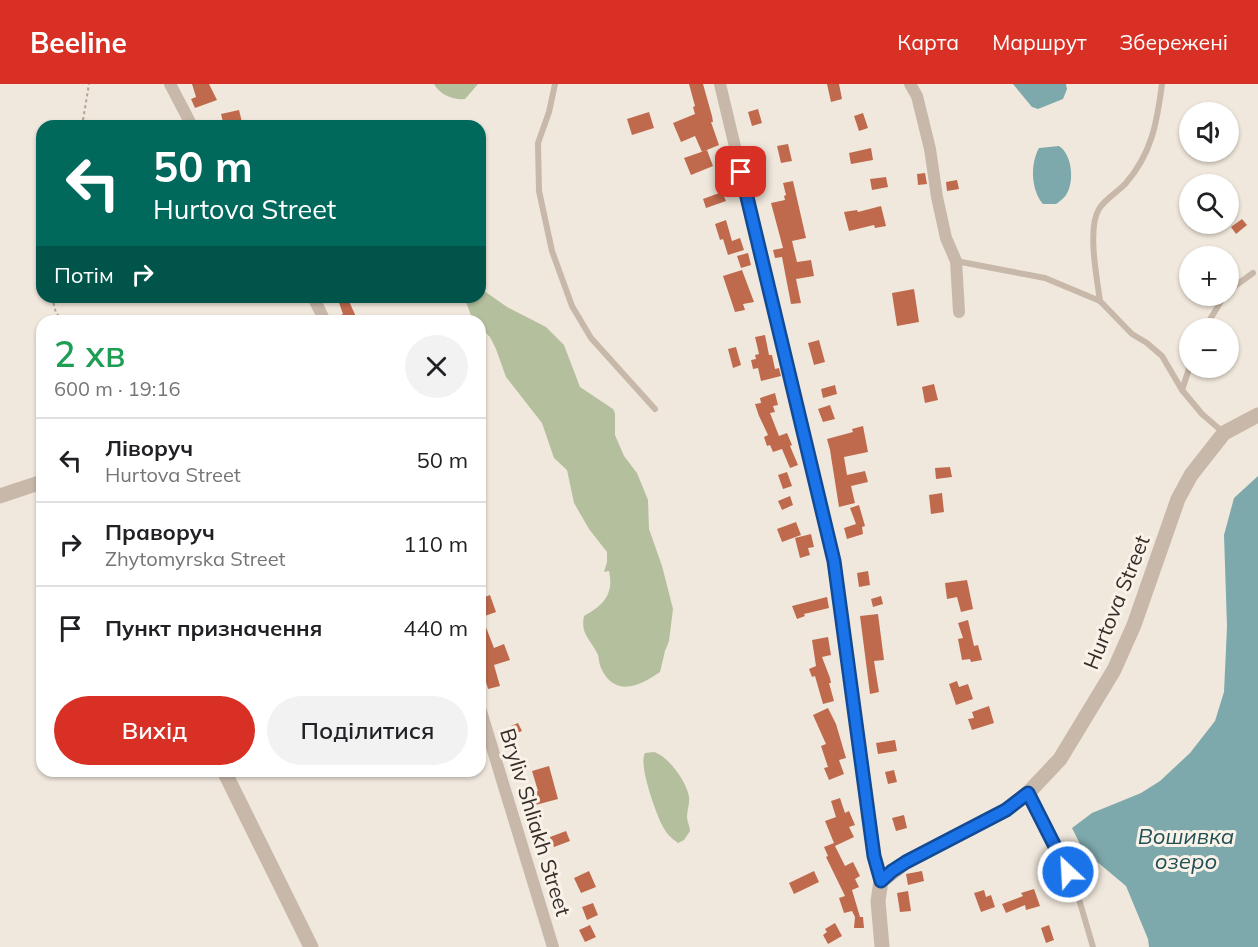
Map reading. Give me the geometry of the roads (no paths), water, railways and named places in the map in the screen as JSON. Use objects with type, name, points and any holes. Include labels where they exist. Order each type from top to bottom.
[{"type":"street","points":[[170,84],[189,120]]},
{"type":"street","points":[[720,84],[834,561],[874,856],[881,881],[878,901],[882,947]]},
{"type":"street","points":[[910,84],[916,96],[930,149],[946,238],[956,261],[959,312]]},
{"type":"street","name":"Hurtova Street","points":[[881,881],[906,862],[1006,810],[1028,793],[1060,759],[1114,670],[1134,625],[1178,499],[1203,457],[1224,434],[1258,416]]},
{"type":"street","points":[[0,496],[36,484]]},
{"type":"street","name":"Bryliv Shliakh Street","points":[[486,727],[554,947]]},
{"type":"street","points":[[227,777],[311,947]]},
{"type":"lane","points":[[555,84],[549,112],[538,143],[539,191],[552,251],[572,306],[591,338],[655,409]]},
{"type":"lane","points":[[1100,301],[1094,258],[1094,222],[1099,208],[1126,183],[1149,147],[1156,127],[1162,84]]},
{"type":"lane","points":[[956,261],[1045,278],[1100,301],[1132,334],[1162,356],[1182,390],[1202,414],[1224,434]]},
{"type":"lane","points":[[1239,283],[1253,273]]},
{"type":"lane","points":[[1182,390],[1186,378]]},
{"type":"lane","points":[[1028,793],[1076,889],[1094,947]]},
{"type":"water","points":[[1013,84],[1066,84],[1067,89],[1063,99],[1038,109],[1032,107]]},
{"type":"water","points":[[1059,146],[1067,155],[1071,169],[1071,183],[1065,196],[1056,204],[1043,204],[1036,192],[1033,177],[1036,154],[1039,148]]},
{"type":"water","name":"Вошивка озеро","points":[[1258,476],[1258,947],[1149,947],[1148,939],[1126,886],[1083,850],[1072,828],[1092,813],[1141,793],[1160,781],[1190,753],[1215,721],[1224,692],[1227,627],[1224,535],[1234,498]]}]
